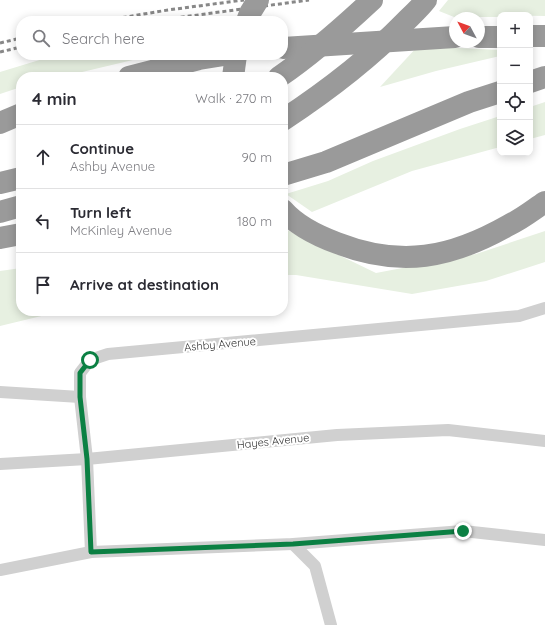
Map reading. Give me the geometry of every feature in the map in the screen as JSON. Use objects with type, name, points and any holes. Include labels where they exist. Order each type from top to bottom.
[{"type":"highway","points":[[249,16],[258,0]]},
{"type":"highway","points":[[287,72],[305,60],[372,0]]},
{"type":"highway","points":[[288,117],[352,71],[389,39],[426,0]]},
{"type":"highway","points":[[533,36],[545,36]]},
{"type":"highway","points":[[288,48],[449,37]]},
{"type":"highway","points":[[485,37],[497,37]]},
{"type":"highway","points":[[148,72],[195,60]]},
{"type":"highway","points":[[233,72],[235,60]]},
{"type":"highway","points":[[533,81],[545,77]]},
{"type":"highway","points":[[288,173],[326,162],[469,102],[497,93]]},
{"type":"highway","points":[[0,123],[16,116]]},
{"type":"highway","points":[[0,183],[16,179]]},
{"type":"highway","points":[[288,214],[301,226],[311,232],[345,246],[371,254],[396,257],[420,257],[448,252],[474,242],[510,225],[545,202]]},
{"type":"highway","points":[[0,212],[16,207]]},
{"type":"highway","points":[[0,238],[16,235]]},
{"type":"street","name":"Ashby Avenue","points":[[91,552],[87,459],[80,397],[80,373],[90,360],[108,354],[519,316],[545,308]]},
{"type":"street","points":[[0,392],[80,397]]},
{"type":"street","name":"Hayes Avenue","points":[[0,464],[87,459],[337,435],[448,430],[545,441]]},
{"type":"street","points":[[0,570],[91,552],[293,544],[463,531],[545,540]]},
{"type":"street","points":[[293,544],[315,566],[331,625]]},
{"type":"green space","points":[[448,0],[545,0],[545,16],[533,16],[533,12],[497,12],[497,17],[485,17],[485,12],[449,12],[449,15],[439,11]]},
{"type":"green space","points":[[418,46],[497,50],[497,57],[436,71],[380,87]]},
{"type":"green space","points":[[40,60],[133,60],[82,72],[16,72],[16,89],[0,94],[0,72]]},
{"type":"green space","points":[[545,102],[545,135],[533,138],[533,120],[533,106]]},
{"type":"green space","points":[[497,117],[497,148],[412,171],[312,212],[288,195],[288,193],[328,181],[373,161]]},
{"type":"green space","points":[[288,230],[376,273],[476,254],[545,231],[545,262],[486,281],[412,294],[296,275],[288,275]]},
{"type":"green space","points":[[16,269],[16,316],[41,316],[0,326],[0,271]]},
{"type":"railway","points":[[132,16],[244,0]]},
{"type":"railway","points":[[190,16],[309,0]]},
{"type":"railway","points":[[0,43],[16,39]]},
{"type":"railway","points":[[0,52],[16,48]]},
{"type":"route","points":[[90,360],[80,373],[80,397],[87,459],[91,552],[293,544],[463,531]]}]
